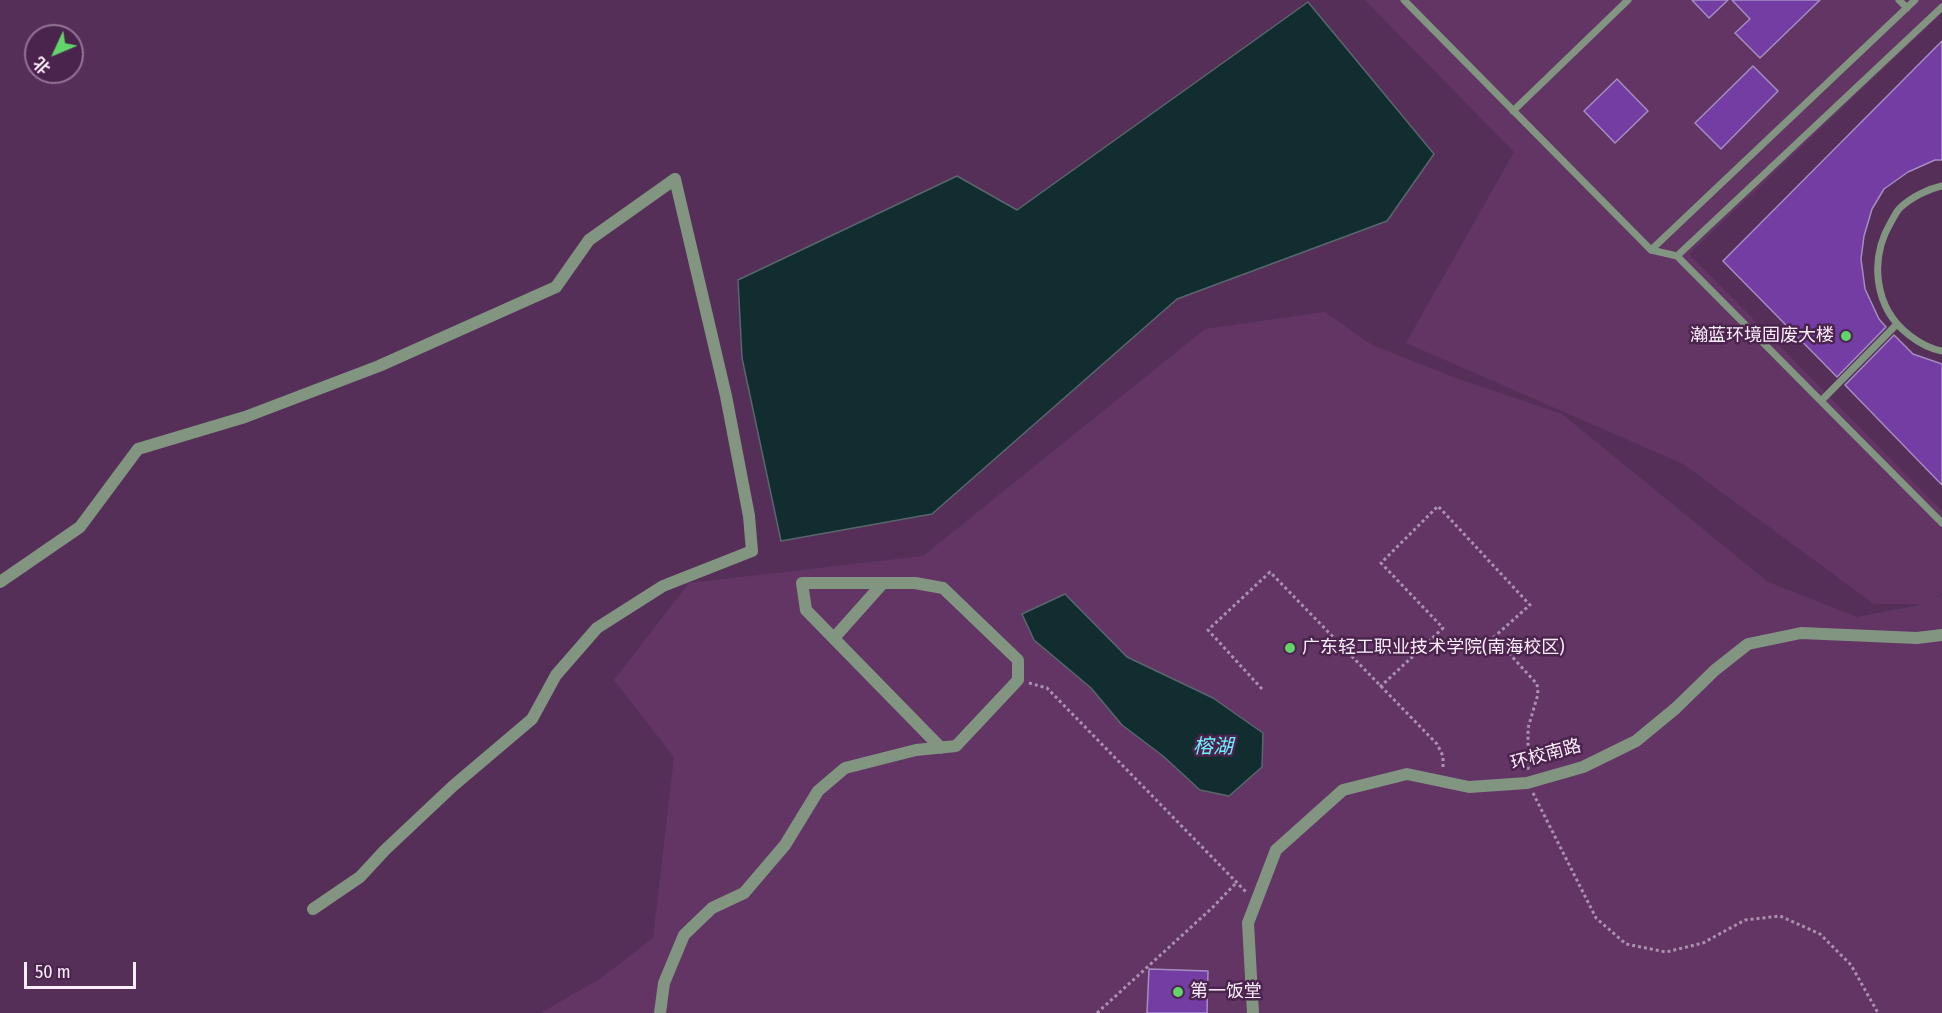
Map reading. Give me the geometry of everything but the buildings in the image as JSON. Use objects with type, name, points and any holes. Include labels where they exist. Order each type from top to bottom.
[{"type":"street","points":[[0,582],[80,527],[138,449],[244,417],[379,366],[556,287],[589,240],[675,179],[726,396],[749,516],[752,551],[663,586],[597,628],[556,675],[532,719],[453,786],[385,850],[360,877],[313,909]]},
{"type":"street","points":[[660,1013],[664,982],[684,934],[712,908],[744,893],[785,845],[818,791],[845,768],[916,750],[941,748],[956,746],[1018,680],[1018,660],[944,588],[915,583],[802,583],[806,610],[941,748]]},
{"type":"street","points":[[834,638],[883,583]]},
{"type":"street","name":"环校南路","points":[[1253,1013],[1248,923],[1276,850],[1343,790],[1407,774],[1469,787],[1527,783],[1583,767],[1636,741],[1676,708],[1715,670],[1748,644],[1801,633],[1917,638],[1942,635]]},
{"type":"lane","points":[[1404,0],[1652,250],[1677,256],[1942,523]]},
{"type":"lane","points":[[1513,111],[1628,0]]},
{"type":"lane","points":[[1899,0],[1907,8]]},
{"type":"lane","points":[[1652,250],[1915,0]]},
{"type":"lane","points":[[1677,256],[1942,7]]},
{"type":"lane","points":[[1942,186],[1929,189],[1900,207],[1882,236],[1877,263],[1878,292],[1896,325],[1918,342],[1942,351]]},
{"type":"lane","points":[[1821,401],[1896,325]]},
{"type":"path","points":[[1380,687],[1443,628],[1381,563],[1438,506],[1530,605],[1494,637],[1537,684],[1538,694],[1528,728],[1527,783],[1596,918],[1626,944],[1666,952],[1703,943],[1745,920],[1780,916],[1820,934],[1851,965],[1878,1013]]},
{"type":"path","points":[[1262,689],[1208,630],[1270,572],[1437,744],[1443,756],[1443,782]]},
{"type":"path","points":[[1018,680],[1047,688],[1256,902]]},
{"type":"path","points":[[1097,1013],[1212,908],[1236,882]]},
{"type":"shaded area","name":"广东轻工职业技术学院(南海校区)","points":[[1365,0],[1942,0],[1942,13],[1689,254],[1942,511],[1942,593],[1935,598],[1942,595],[1942,1013],[541,1013],[601,978],[653,938],[674,757],[614,680],[689,583],[923,556],[1205,329],[1325,312],[1372,345],[1456,378],[1562,414],[1768,582],[1857,617],[1924,604],[1874,604],[1683,464],[1406,343],[1514,152]]},
{"type":"water","points":[[1308,2],[1434,154],[1387,221],[1177,299],[932,514],[781,541],[742,358],[738,280],[957,176],[1017,210]]},
{"type":"water","name":"榕湖","points":[[1065,594],[1127,657],[1213,698],[1263,733],[1262,767],[1229,796],[1200,790],[1163,756],[1122,725],[1091,688],[1034,640],[1022,614]]},
{"type":"place","name":"瀚蓝环境固废大楼","points":[[1846,336]]},
{"type":"place","name":"广东轻工职业技术学院(南海校区)","points":[[1290,648]]},
{"type":"place","name":"第一饭堂","points":[[1178,992]]}]
